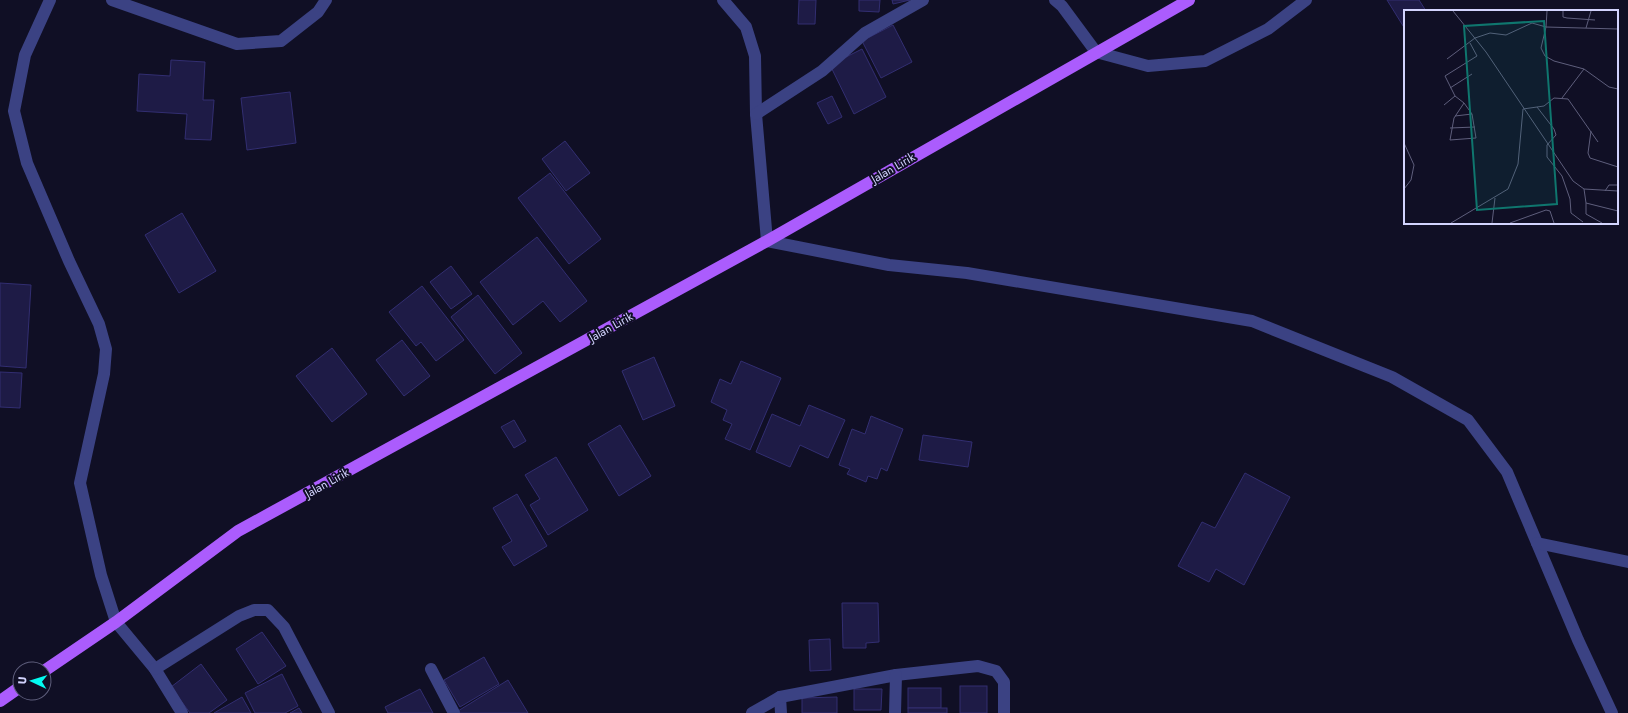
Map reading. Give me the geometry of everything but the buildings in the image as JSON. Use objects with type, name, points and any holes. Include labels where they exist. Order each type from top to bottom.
[{"type":"main road","name":"Jalan Lirik","points":[[52,666],[116,622],[238,531],[767,241],[1189,0]]},
{"type":"main road","points":[[0,701],[12,693]]},
{"type":"street","points":[[50,0],[25,55],[14,111],[27,163],[69,261],[99,324],[106,349],[104,374],[80,483],[102,575],[116,622],[155,669],[182,713]]},
{"type":"street","points":[[112,0],[237,44],[281,41],[318,12],[326,0]]},
{"type":"street","points":[[723,0],[746,27],[755,56],[756,114],[767,241],[889,265],[966,273],[1252,321],[1392,378],[1468,420],[1507,472],[1578,640],[1612,713]]},
{"type":"street","points":[[756,114],[822,71],[865,33],[923,0]]},
{"type":"street","points":[[1055,0],[1062,6],[1096,52],[1148,66],[1205,61],[1268,29],[1306,0]]},
{"type":"street","points":[[1537,542],[1628,562]]},
{"type":"street","points":[[155,669],[239,616],[254,610],[268,610],[284,627],[329,713]]},
{"type":"street","points":[[752,713],[780,697],[896,675],[978,666],[996,671],[1004,682],[1004,713]]},
{"type":"street","points":[[431,669],[454,713]]},
{"type":"street","points":[[895,713],[896,675]]},
{"type":"street","points":[[780,697],[781,713]]}]
